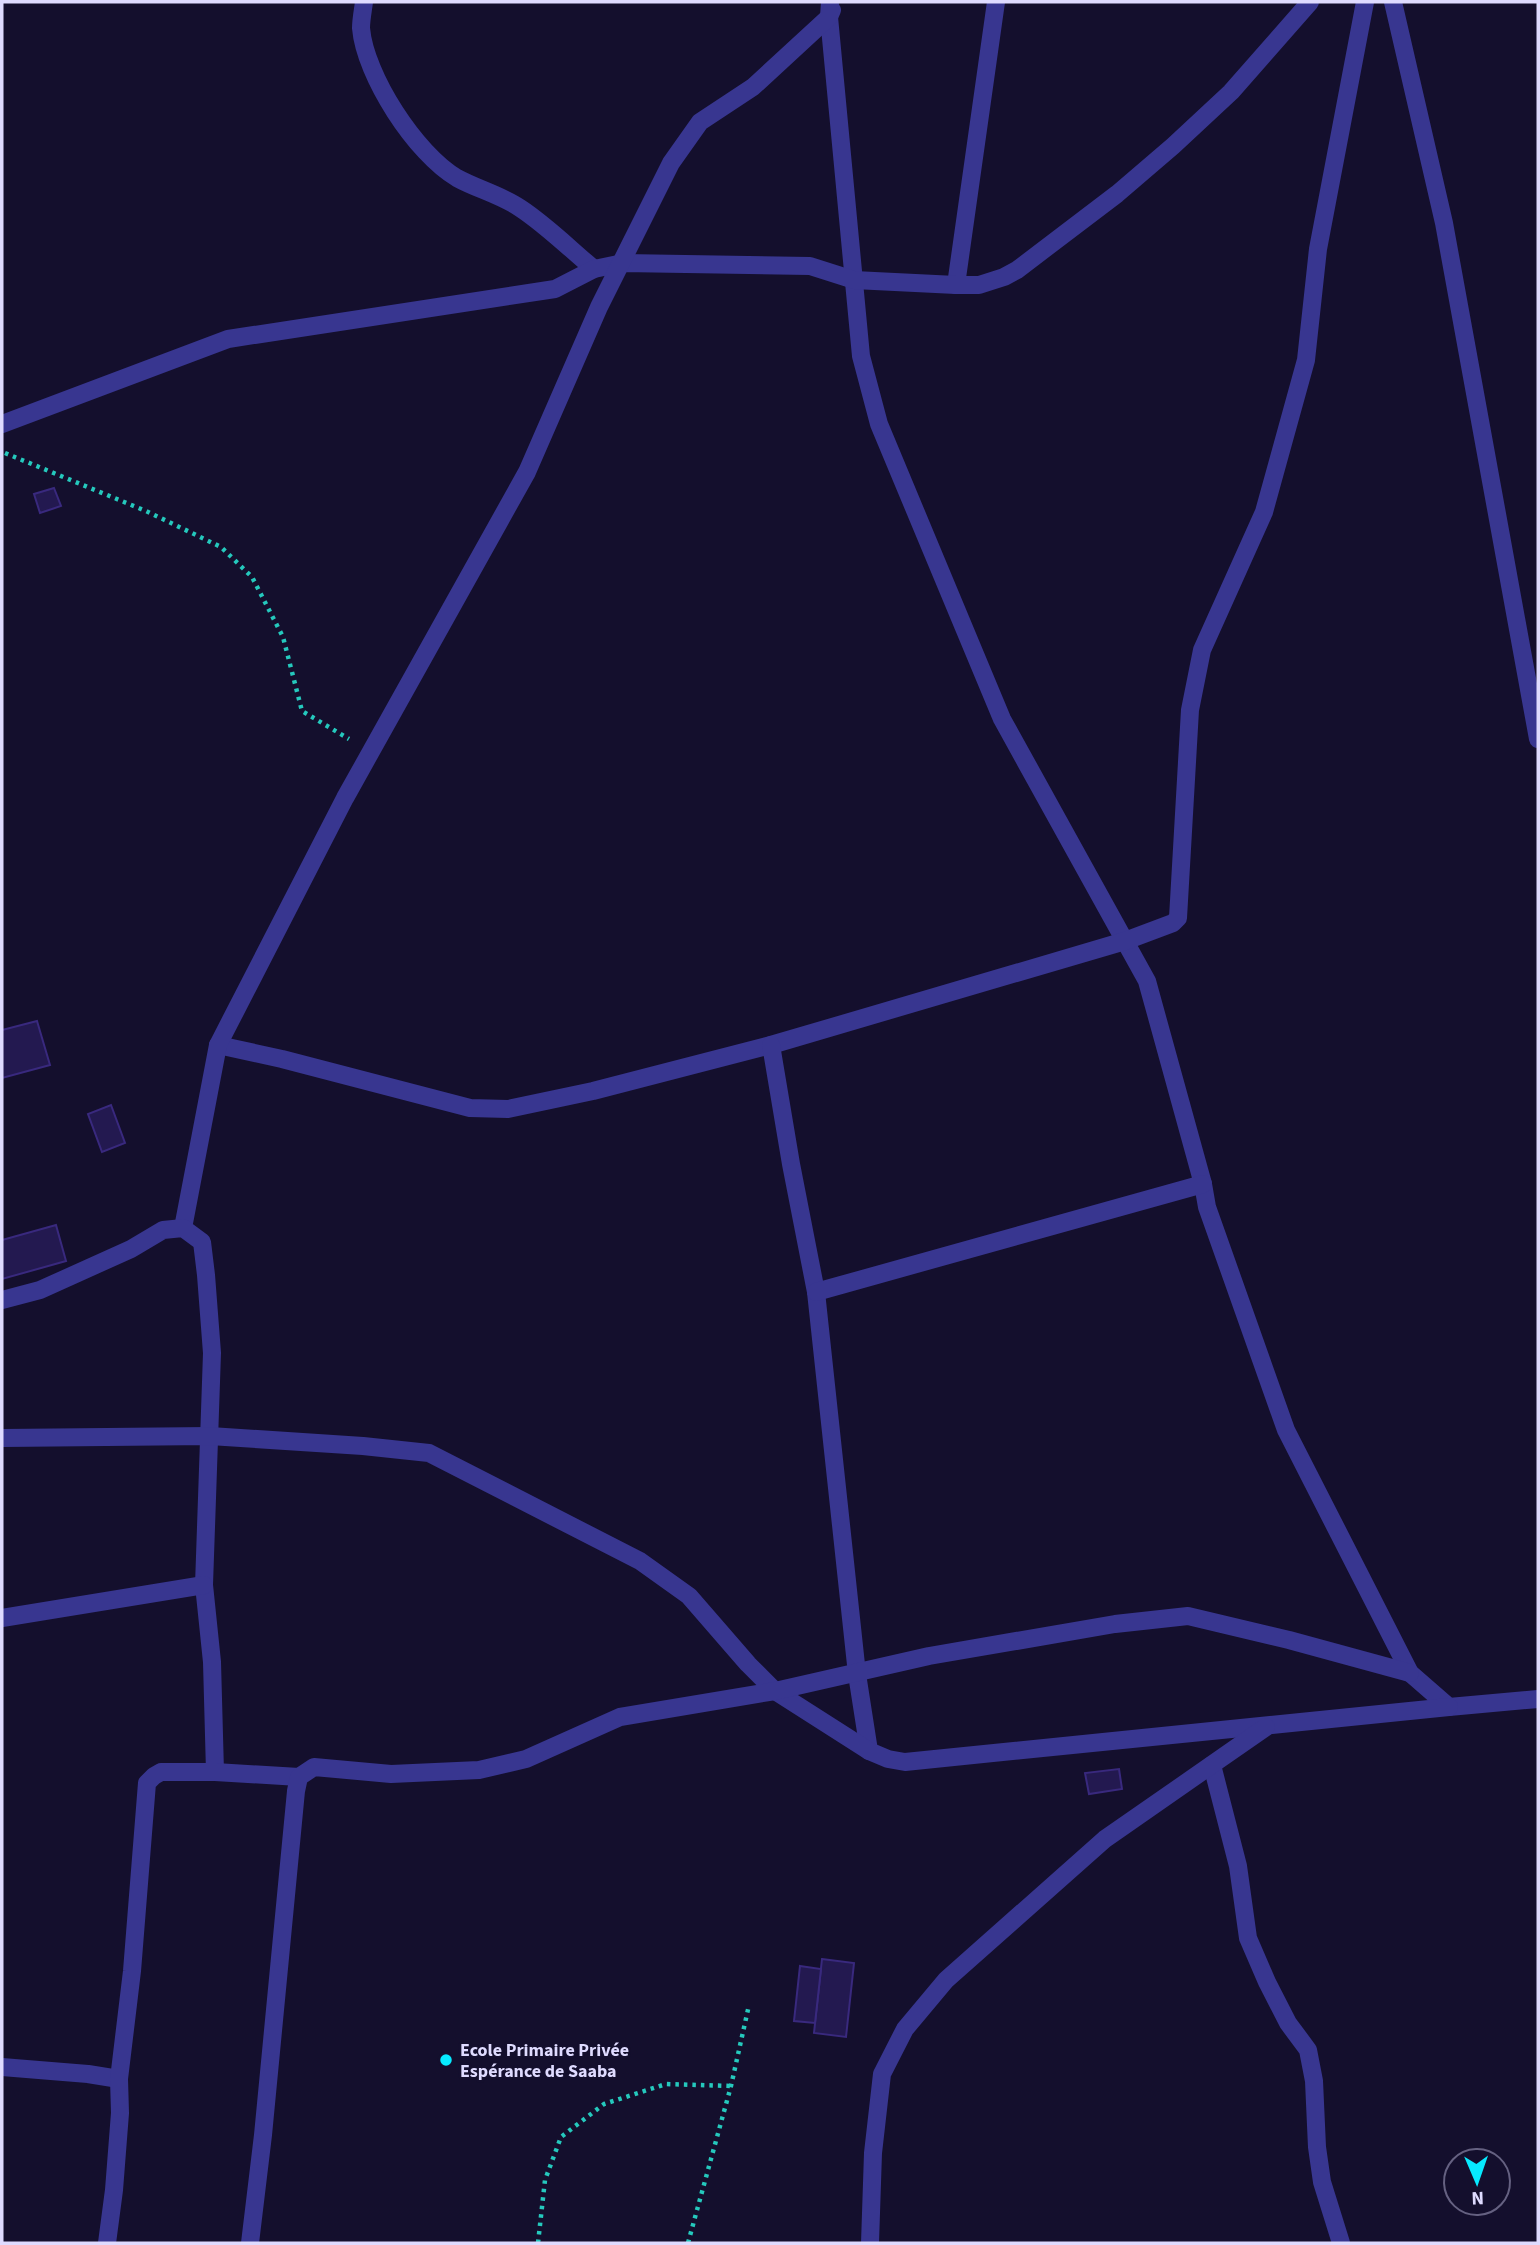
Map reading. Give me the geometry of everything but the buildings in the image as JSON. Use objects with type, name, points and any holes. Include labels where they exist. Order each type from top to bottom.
[{"type":"street","points":[[364,2],[361,29],[368,57],[408,133],[432,160],[457,178],[519,207],[594,270]]},
{"type":"street","points":[[956,285],[996,2]]},
{"type":"street","points":[[2,424],[228,339],[555,289],[594,270],[623,263],[810,266],[854,280],[979,285],[1017,270],[1117,194],[1231,92],[1310,2]]},
{"type":"street","points":[[218,1045],[470,1108],[508,1109],[593,1091],[771,1045],[1125,941],[1173,923],[1178,918],[1190,710],[1202,650],[1265,512],[1306,360],[1318,249],[1365,2]]},
{"type":"street","points":[[1393,2],[1444,223],[1538,739]]},
{"type":"street","points":[[183,1228],[218,1045],[371,751],[527,472],[599,307],[671,163],[700,122],[753,87],[832,7]]},
{"type":"street","points":[[832,7],[861,356],[879,424],[1002,719],[1147,981],[1203,1184],[1207,1208],[1286,1430],[1410,1673],[1449,1707]]},
{"type":"street","points":[[771,1045],[816,1292],[857,1674],[869,1751]]},
{"type":"street","points":[[816,1292],[1203,1184]]},
{"type":"street","points":[[2,1300],[40,1290],[131,1249],[163,1230],[183,1228],[202,1242],[212,1353],[204,1585],[212,1662],[215,1772]]},
{"type":"street","points":[[2,1438],[210,1436],[429,1453],[640,1560],[689,1596],[775,1691],[869,1751],[905,1762],[1538,1699]]},
{"type":"street","points":[[2,1618],[204,1585]]},
{"type":"street","points":[[107,2243],[114,2190],[120,2113],[119,2079],[132,1971],[147,1783],[161,1772],[299,1777],[314,1767],[391,1774],[492,1768],[526,1759],[620,1717],[775,1691],[929,1656],[1115,1624],[1188,1616],[1410,1673]]},
{"type":"street","points":[[870,2243],[873,2153],[882,2074],[905,2029],[946,1980],[1105,1839],[1267,1726]]},
{"type":"street","points":[[1212,1765],[1238,1866],[1248,1938],[1288,2023],[1308,2050],[1314,2081],[1317,2147],[1322,2182],[1341,2243]]},
{"type":"street","points":[[250,2243],[299,1777]]},
{"type":"street","points":[[2,2067],[119,2079]]},
{"type":"path","points":[[2,452],[146,511],[221,547],[252,577],[283,637],[302,711],[371,751]]},
{"type":"path","points":[[688,2243],[731,2086],[749,2005]]},
{"type":"path","points":[[538,2243],[545,2179],[561,2137],[604,2104],[666,2084],[731,2086]]},
{"type":"place","name":"Ecole Primaire Privée Espérance de Saaba","points":[[446,2060]]}]
